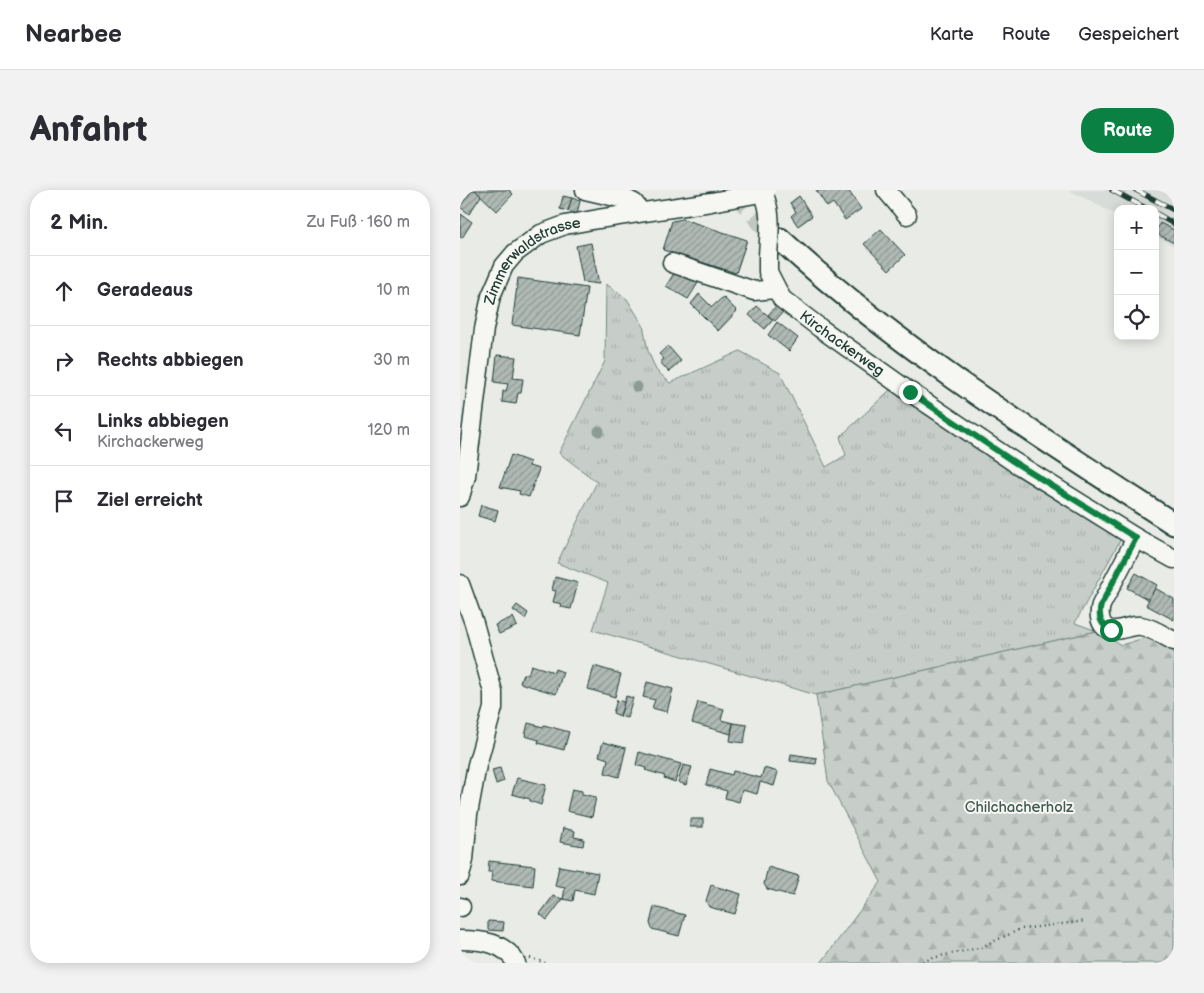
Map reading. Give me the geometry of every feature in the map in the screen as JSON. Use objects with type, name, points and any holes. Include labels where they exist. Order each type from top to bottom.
[{"type":"main road","points":[[780,239],[846,297],[916,350],[1022,426],[1174,524]]},
{"type":"street","points":[[585,190],[628,200],[634,203],[641,212]]},
{"type":"street","points":[[886,190],[907,214]]},
{"type":"street","name":"Zimmerwaldstrasse","points":[[460,497],[469,453],[484,329],[491,296],[504,266],[515,253],[541,234],[579,222],[767,192]]},
{"type":"street","name":"Kirchackerweg","points":[[767,192],[770,214],[768,272],[782,299],[910,392],[1014,462],[1136,538],[1174,559]]},
{"type":"street","points":[[672,263],[754,291],[776,289]]},
{"type":"street","points":[[1136,538],[1101,605],[1100,618],[1106,628],[1111,630],[1142,626],[1174,641]]},
{"type":"street","points":[[460,584],[474,623],[493,692],[493,708],[477,765],[468,814],[464,860],[460,876]]},
{"type":"street","points":[[460,940],[473,940],[497,945],[510,952],[516,963]]},
{"type":"path","points":[[918,963],[940,956],[979,948],[1021,929],[1086,921]]},
{"type":"shaded area","points":[[1069,190],[1174,190],[1174,246],[1159,238],[1159,205],[1114,205],[1114,214]]},
{"type":"green space","points":[[606,284],[627,299],[643,325],[648,351],[656,370],[670,383],[740,351],[780,373],[826,467],[846,455],[840,437],[890,390],[1123,535],[1075,623],[1097,631],[816,695],[593,630],[608,583],[557,563],[597,482],[559,453],[605,361]]},
{"type":"green space","name":"Chilchacherholz","points":[[1097,631],[1121,645],[1151,636],[1174,649],[1174,963],[821,963],[881,882],[828,781],[816,695]]},
{"type":"building","points":[[472,190],[475,190],[481,196],[469,214],[460,207]]},
{"type":"building","points":[[475,190],[509,190],[513,194],[497,211]]},
{"type":"building","points":[[816,190],[848,190],[861,209],[845,220],[833,203],[827,207]]},
{"type":"building","points":[[563,196],[572,198],[568,211],[560,209]]},
{"type":"building","points":[[799,196],[812,216],[798,226],[791,216],[796,212],[790,203]]},
{"type":"building","points":[[572,198],[580,201],[577,214],[568,211]]},
{"type":"building","points":[[461,214],[472,222],[462,238],[460,237]]},
{"type":"building","points":[[683,219],[747,240],[736,273],[663,250],[672,221]]},
{"type":"building","points":[[1160,223],[1174,230],[1174,243],[1159,235]]},
{"type":"building","points":[[881,229],[905,255],[889,270],[864,244]]},
{"type":"building","points":[[591,243],[599,284],[583,282],[576,246]]},
{"type":"building","points":[[676,270],[698,283],[688,299],[666,286]]},
{"type":"building","points":[[518,278],[587,288],[580,335],[512,325]]},
{"type":"building","points":[[699,294],[712,307],[723,297],[737,311],[718,331],[691,304]]},
{"type":"building","points":[[757,306],[773,320],[765,329],[749,315]]},
{"type":"building","points":[[776,306],[783,312],[775,321],[768,315]]},
{"type":"building","points":[[777,322],[798,338],[789,351],[768,335]]},
{"type":"building","points":[[668,346],[681,361],[669,372],[660,362],[664,359],[659,354]]},
{"type":"building","points":[[497,355],[516,357],[513,378],[523,379],[521,393],[518,393],[516,404],[502,402],[503,391],[506,391],[508,384],[494,382]]},
{"type":"building","points":[[511,455],[530,462],[529,466],[539,469],[529,497],[519,494],[520,491],[500,487]]},
{"type":"building","points":[[481,505],[498,510],[495,521],[478,516]]},
{"type":"building","points":[[1136,573],[1157,585],[1149,600],[1127,588]]},
{"type":"building","points":[[555,577],[578,583],[571,609],[561,607],[562,604],[553,602],[556,591],[552,590]]},
{"type":"building","points":[[1155,588],[1174,599],[1174,620],[1146,605]]},
{"type":"building","points":[[517,605],[528,613],[525,619],[513,610]]},
{"type":"building","points":[[513,617],[517,626],[499,634],[495,625]]},
{"type":"building","points":[[531,665],[554,672],[555,669],[563,672],[556,694],[520,683],[523,674],[528,675]]},
{"type":"building","points":[[594,666],[621,674],[615,697],[588,689]]},
{"type":"building","points":[[647,682],[673,689],[667,712],[652,708],[655,700],[643,697]]},
{"type":"building","points":[[626,696],[633,698],[627,718],[620,716]]},
{"type":"building","points":[[617,700],[624,702],[620,716],[613,713]]},
{"type":"building","points":[[698,702],[724,709],[721,720],[733,723],[731,734],[692,723]]},
{"type":"building","points":[[528,723],[569,732],[564,750],[538,743],[539,740],[525,736]]},
{"type":"building","points":[[733,723],[747,725],[744,743],[730,741]]},
{"type":"building","points":[[603,742],[626,748],[619,777],[605,773],[608,759],[599,756]]},
{"type":"building","points":[[639,752],[681,764],[675,782],[664,778],[665,776],[636,765]]},
{"type":"building","points":[[791,754],[817,758],[816,764],[790,761]]},
{"type":"building","points":[[683,765],[692,767],[686,785],[678,782]]},
{"type":"building","points":[[500,768],[504,781],[496,784],[492,770]]},
{"type":"building","points":[[764,768],[778,772],[774,786],[760,782],[757,794],[742,790],[739,802],[725,798],[727,791],[706,785],[710,769],[732,775],[733,771],[761,778]]},
{"type":"building","points":[[517,778],[546,785],[541,805],[530,801],[530,799],[512,794]]},
{"type":"building","points":[[572,789],[582,791],[582,794],[596,797],[592,817],[567,811]]},
{"type":"building","points":[[690,819],[703,819],[703,827],[690,827]]},
{"type":"building","points":[[563,828],[575,831],[574,837],[584,839],[583,846],[560,842]]},
{"type":"building","points":[[489,861],[535,866],[533,886],[491,881],[492,872],[488,872]]},
{"type":"building","points":[[559,866],[598,873],[594,894],[575,890],[573,901],[563,899],[565,888],[555,886]]},
{"type":"building","points":[[768,867],[799,876],[793,896],[767,889],[764,884]]},
{"type":"building","points":[[711,885],[741,894],[735,914],[709,907],[706,901]]},
{"type":"building","points":[[553,896],[563,899],[547,920],[540,914]]},
{"type":"building","points":[[654,907],[685,915],[679,936],[652,929],[650,923]]},
{"type":"building","points":[[488,921],[504,922],[503,931],[488,930]]},
{"type":"tunnel","points":[[734,190],[780,239]]},
{"type":"railway","points":[[1112,190],[1140,205]]},
{"type":"railway","points":[[1136,190],[1174,210]]},
{"type":"railway","points":[[1159,215],[1174,224]]},
{"type":"route","points":[[910,392],[1014,462],[1136,538],[1101,605],[1100,618],[1102,624],[1111,630]]}]
